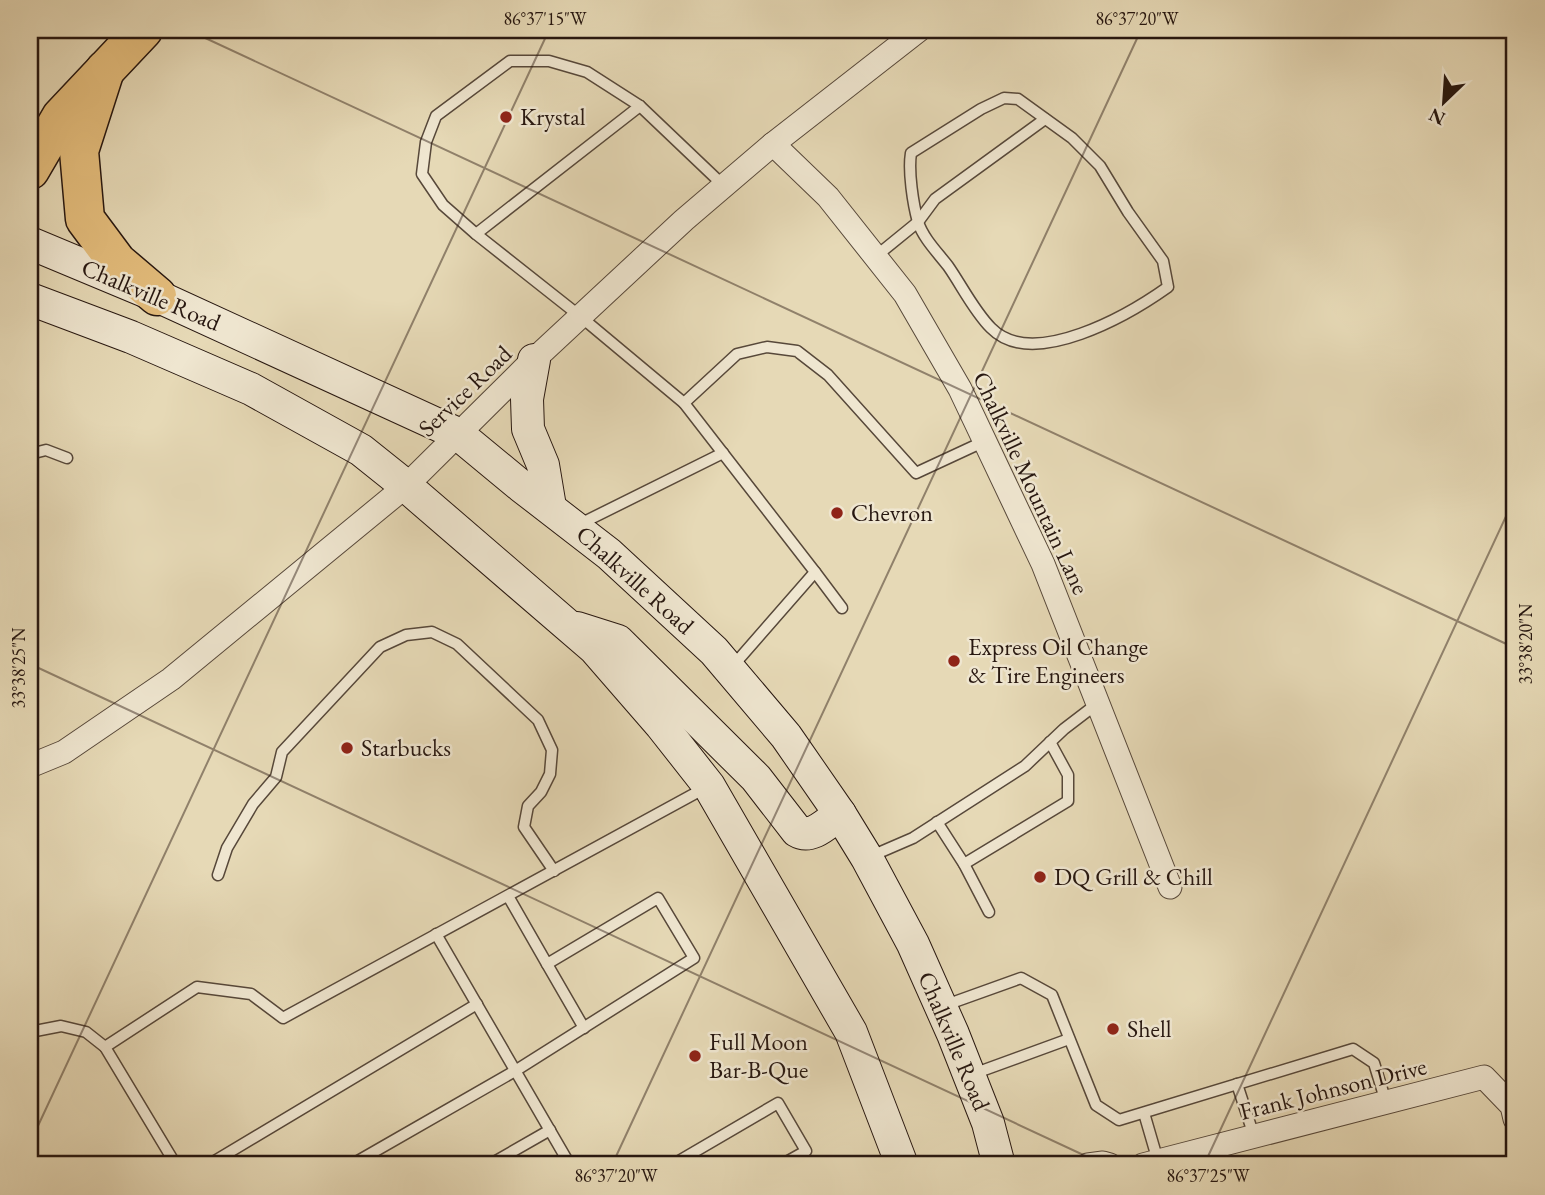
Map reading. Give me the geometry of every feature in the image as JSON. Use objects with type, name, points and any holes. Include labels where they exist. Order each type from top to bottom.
[{"type":"highway","points":[[30,170],[61,117],[143,30]]},
{"type":"highway","points":[[105,69],[79,151],[85,219],[117,262],[157,296]]},
{"type":"main road","name":"Chalkville Road","points":[[30,243],[157,296],[458,434],[609,554],[731,669],[786,736],[867,858],[913,944],[988,1123],[999,1165]]},
{"type":"main road","name":"Chalkville Road","points":[[30,299],[131,337],[251,390],[361,450],[595,649],[662,725],[709,786],[851,1032],[902,1165]]},
{"type":"main road","points":[[534,360],[527,399],[528,429],[542,465],[550,507]]},
{"type":"main road","points":[[566,624],[618,641],[756,778],[797,831],[810,835],[840,814]]},
{"type":"street","name":"Service Road","points":[[30,766],[64,752],[171,679],[406,486],[534,360],[684,220],[773,144],[919,30]]},
{"type":"street","name":"Chalkville Mountain Lane","points":[[773,144],[828,197],[905,294],[960,388],[1043,564],[1170,887]]},
{"type":"street","name":"Frank Johnson Drive","points":[[1150,1163],[1484,1077],[1512,1106],[1515,1119]]},
{"type":"street","points":[[1088,1165],[1110,1165]]},
{"type":"lane","points":[[724,186],[640,106],[587,72],[549,61],[510,61],[436,116],[426,142],[422,174],[443,205],[476,234],[684,403],[842,608]]},
{"type":"lane","points":[[1004,98],[1018,99],[1072,138],[1100,166],[1163,261],[1168,287],[1112,322],[1072,337],[1041,343],[1011,340],[992,329],[918,222],[909,164],[911,153],[981,108],[1004,98]]},
{"type":"lane","points":[[476,234],[640,106]]},
{"type":"lane","points":[[875,257],[918,222],[935,198],[1045,119]]},
{"type":"lane","points":[[684,403],[737,354],[767,347],[797,351],[828,375],[916,474],[985,441]]},
{"type":"lane","points":[[30,454],[46,450],[67,458]]},
{"type":"lane","points":[[575,526],[723,453]]},
{"type":"lane","points":[[731,669],[815,572]]},
{"type":"lane","points":[[218,875],[227,848],[253,804],[276,777],[282,752],[380,647],[406,635],[432,632],[457,644],[538,720],[552,750],[550,774],[541,792],[528,806],[524,827],[554,871]]},
{"type":"lane","points":[[867,858],[913,838],[1025,766],[1064,729],[1098,703]]},
{"type":"lane","points":[[964,864],[1068,801],[1068,775],[1050,742]]},
{"type":"lane","points":[[105,1047],[197,987],[251,994],[283,1018],[709,786]]},
{"type":"lane","points":[[937,822],[964,864],[989,912]]},
{"type":"lane","points":[[508,896],[584,1028]]},
{"type":"lane","points":[[351,1165],[516,1071],[694,958],[658,898],[547,964]]},
{"type":"lane","points":[[436,934],[570,1165]]},
{"type":"lane","points":[[940,1007],[1021,978],[1052,995],[1096,1105],[1119,1120],[1353,1049],[1374,1063],[1386,1102]]},
{"type":"lane","points":[[208,1165],[477,1004]]},
{"type":"lane","points":[[30,1032],[61,1026],[86,1032],[105,1047],[176,1165]]},
{"type":"lane","points":[[969,1075],[1069,1039]]},
{"type":"lane","points":[[1237,1084],[1254,1136]]},
{"type":"lane","points":[[672,1165],[778,1103],[806,1151],[781,1165]]},
{"type":"lane","points":[[1144,1113],[1150,1163]]},
{"type":"lane","points":[[489,1165],[550,1130]]},
{"type":"place","name":"Krystal","points":[[506,117]]},
{"type":"place","name":"Chevron","points":[[837,513]]},
{"type":"place","name":"Express Oil Change & Tire Engineers","points":[[954,661]]},
{"type":"place","name":"Starbucks","points":[[347,748]]},
{"type":"place","name":"DQ Grill & Chill","points":[[1040,877]]},
{"type":"place","name":"Shell","points":[[1113,1029]]},
{"type":"place","name":"Full Moon Bar-B-Que","points":[[695,1056]]}]
